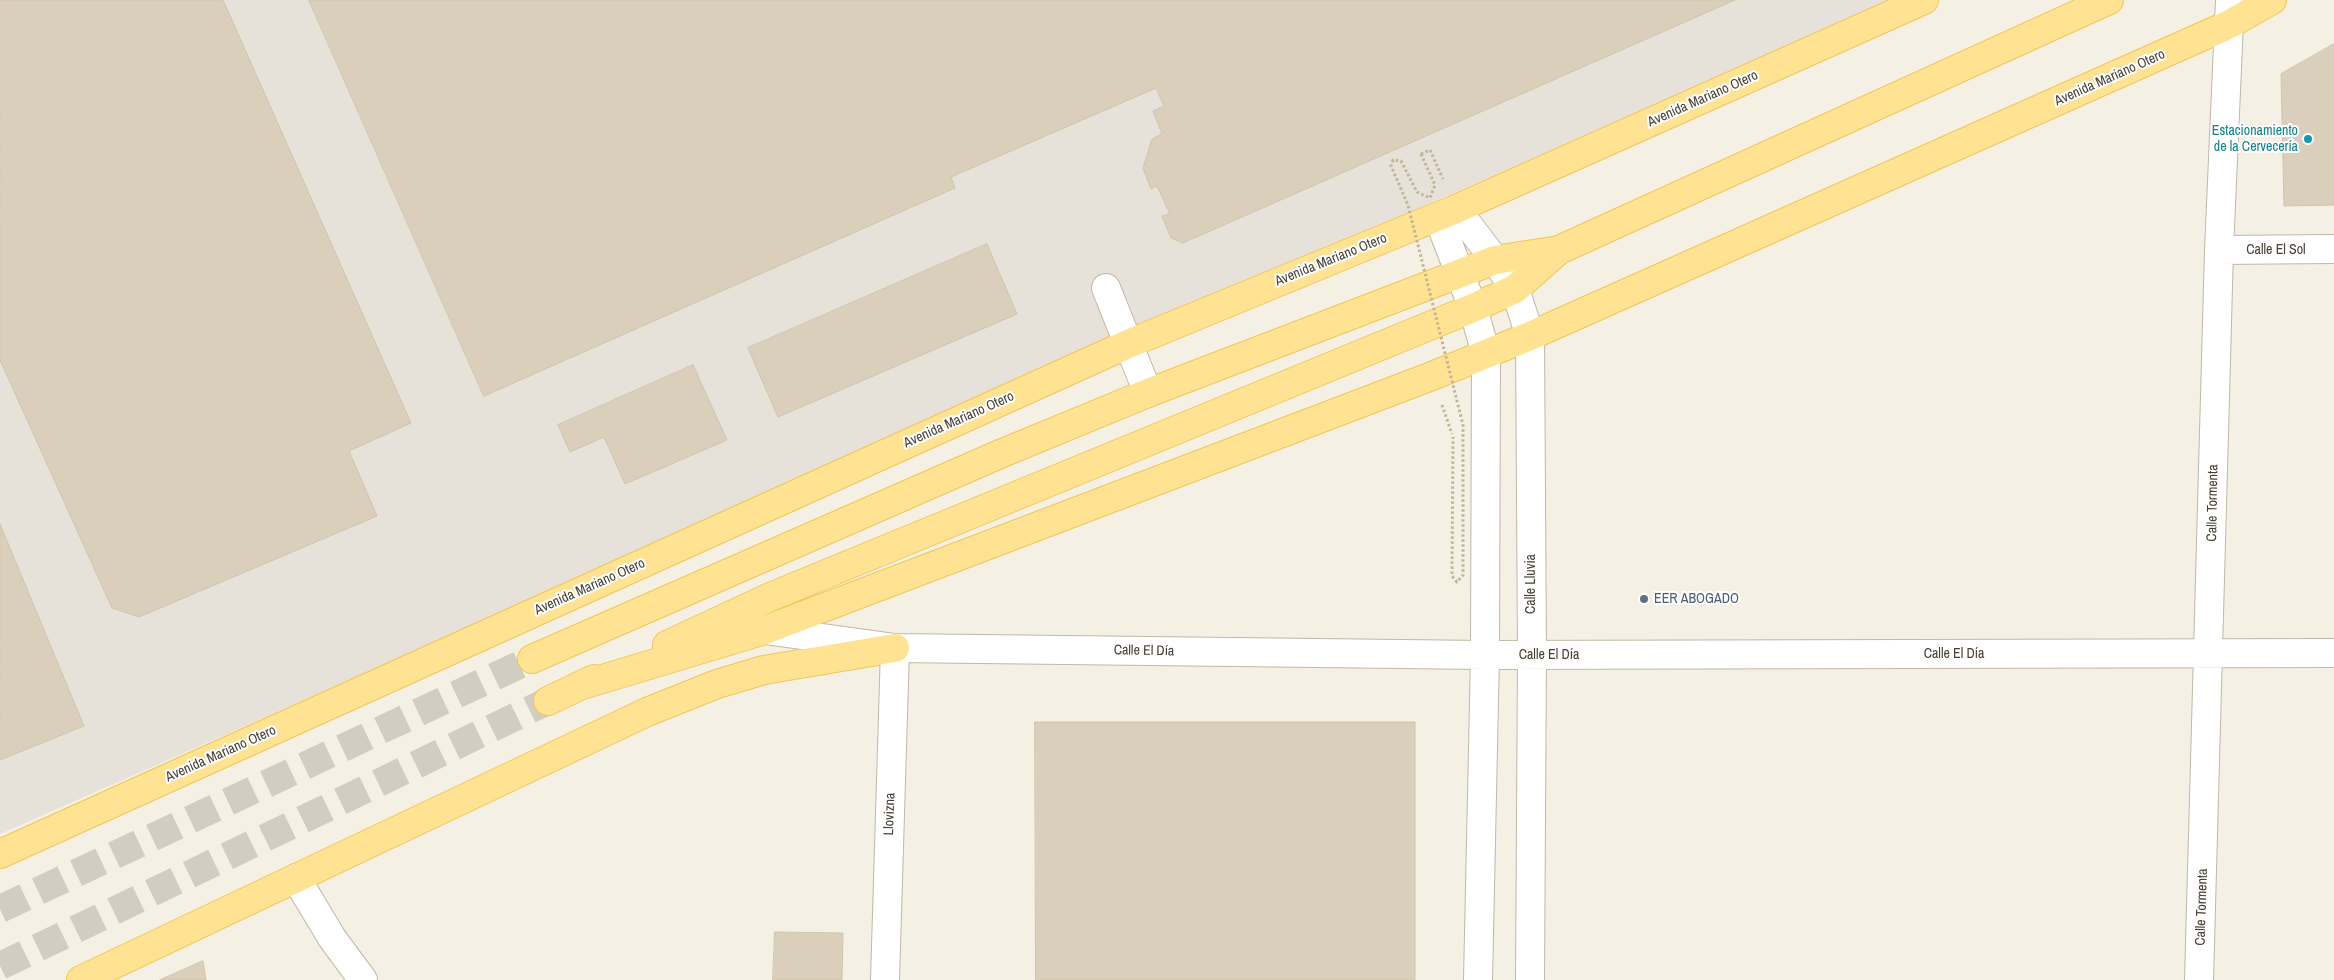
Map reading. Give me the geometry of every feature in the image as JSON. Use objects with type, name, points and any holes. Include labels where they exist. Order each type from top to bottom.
[{"type":"main road","name":"Avenida Mariano Otero","points":[[0,854],[1128,344],[1447,213],[1924,0]]},
{"type":"main road","name":"Avenida Mariano Otero","points":[[532,659],[1000,454],[1148,392],[1495,260],[1558,250],[2109,0]]},
{"type":"main road","name":"Avenida Mariano Otero","points":[[578,686],[765,630],[1432,376],[1530,336],[2229,13],[2272,0]]},
{"type":"main road","name":"Avenida Mariano Otero","points":[[548,701],[770,597],[1474,308],[1515,289],[1558,250]]},
{"type":"main road","points":[[81,980],[647,712],[718,684],[764,670],[895,648]]},
{"type":"street","name":"Calle Tormenta","points":[[2200,980],[2219,250],[2229,13]]},
{"type":"street","name":"Calle Lluvia","points":[[1447,213],[1495,260],[1515,289],[1530,336],[1532,655],[1530,980]]},
{"type":"street","points":[[1447,213],[1459,273],[1474,308],[1486,354],[1485,655],[1478,980]]},
{"type":"street","name":"Calle El Sol","points":[[2219,250],[2334,249]]},
{"type":"street","points":[[1106,288],[1148,392]]},
{"type":"street","name":"Calle El Día","points":[[765,630],[895,648],[1485,655],[2334,653]]},
{"type":"street","name":"Llovizna","points":[[885,980],[895,648]]},
{"type":"street","points":[[296,878],[332,938],[362,980]]},
{"type":"path","points":[[1447,213],[1430,150],[1421,154],[1435,185],[1430,198],[1417,192],[1401,161],[1393,160],[1391,166],[1408,206],[1463,426],[1463,575],[1457,582],[1452,576],[1454,437]]},
{"type":"shaded area","points":[[0,0],[1891,0],[0,834]]},
{"type":"building","points":[[0,0],[223,0],[411,423],[349,451],[377,516],[139,617],[112,608],[0,360]]},
{"type":"building","points":[[309,0],[1735,0],[1183,243],[1171,238],[1162,216],[1170,214],[1157,186],[1151,189],[1143,168],[1152,139],[1162,134],[1153,111],[1164,106],[1156,88],[951,177],[955,188],[484,396]]},
{"type":"building","name":"Estacionamiento de la Cervecería","points":[[2334,44],[2334,205],[2284,206],[2281,74]]},
{"type":"building","points":[[987,244],[1017,314],[778,417],[748,348]]},
{"type":"building","points":[[693,365],[727,440],[625,484],[604,437],[570,452],[558,425]]},
{"type":"building","points":[[0,524],[84,726],[0,760]]},
{"type":"building","points":[[1035,722],[1415,722],[1415,980],[1036,980]]},
{"type":"building","points":[[775,932],[843,933],[842,980],[773,980]]},
{"type":"building","points":[[203,961],[206,980],[160,980]]},
{"type":"tunnel","points":[[0,909],[532,659]]},
{"type":"tunnel","points":[[0,966],[548,701]]},
{"type":"place","name":"Estacionamiento de la Cervecería","points":[[2308,139]]},
{"type":"place","name":"EER ABOGADO","points":[[1644,599]]}]
